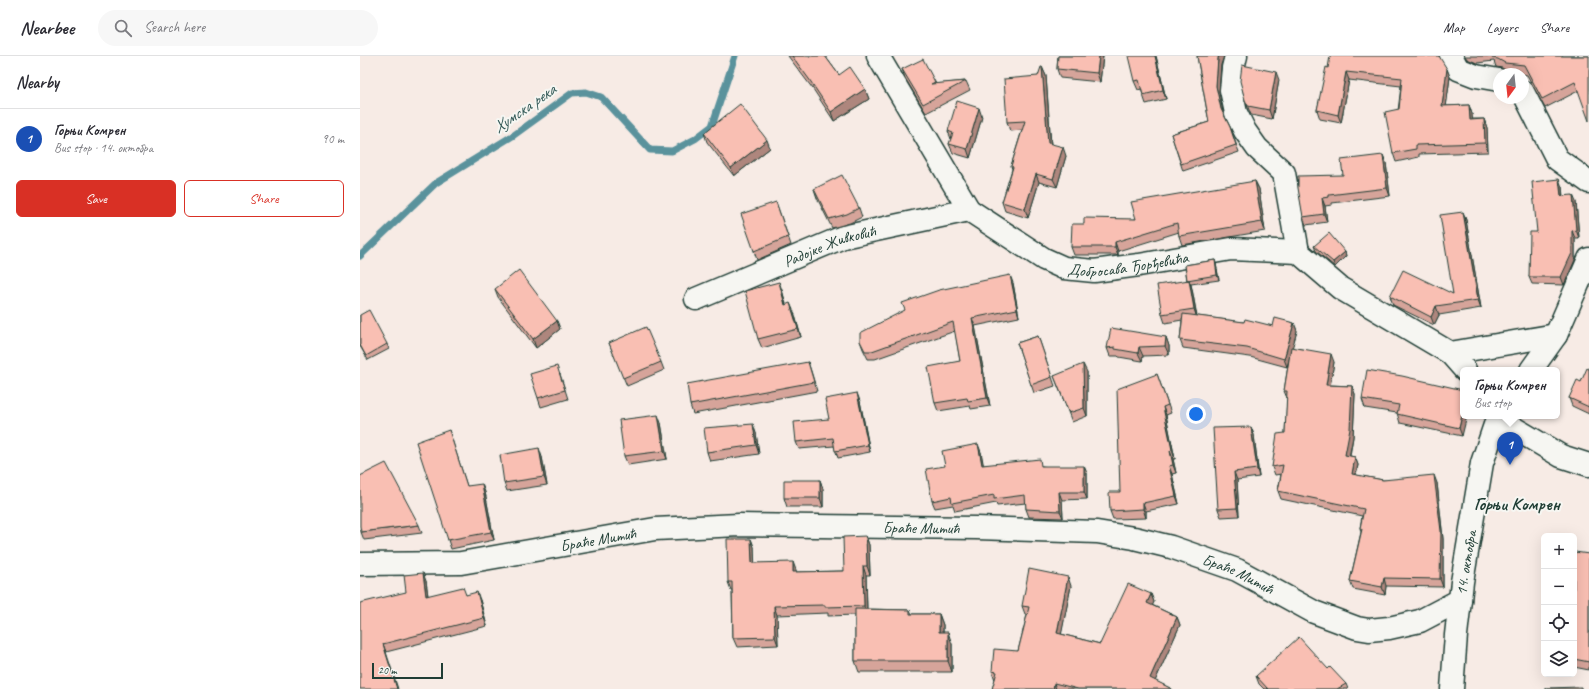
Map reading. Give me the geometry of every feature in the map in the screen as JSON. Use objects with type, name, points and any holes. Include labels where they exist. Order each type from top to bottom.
[{"type":"street","name":"Добросава Ђорђевића","points":[[878,56],[969,210],[1044,259],[1064,268],[1094,271],[1139,265],[1231,249],[1298,252]]},
{"type":"street","points":[[1236,56],[1233,68],[1231,90],[1236,113],[1245,131],[1257,148],[1284,173],[1298,252],[1340,288],[1450,353],[1463,367]]},
{"type":"street","points":[[1452,56],[1458,69],[1476,76],[1493,79]]},
{"type":"street","points":[[1529,104],[1557,159],[1589,182]]},
{"type":"street","name":"Радојке Живковић","points":[[696,299],[843,237],[969,210]]},
{"type":"street","points":[[1533,367],[1556,335],[1589,259]]},
{"type":"street","points":[[1450,353],[1556,335]]},
{"type":"street","name":"14. октобра","points":[[1452,689],[1460,600],[1482,463],[1496,419]]},
{"type":"street","points":[[1500,419],[1561,456],[1589,465]]},
{"type":"street","name":"Браће Митић","points":[[360,564],[461,563],[655,529],[739,525],[976,528],[1097,532],[1156,543],[1237,570],[1314,612],[1357,628],[1369,630],[1389,628],[1420,620],[1460,600]]},
{"type":"building","points":[[792,56],[825,56],[839,75],[850,67],[865,89],[831,112]]},
{"type":"building","points":[[1058,56],[1099,56],[1097,73],[1057,69]]},
{"type":"building","points":[[1128,56],[1155,56],[1163,90],[1143,95],[1139,80],[1134,81]]},
{"type":"building","points":[[1197,56],[1219,56],[1216,86],[1221,109],[1230,127],[1236,145],[1181,164],[1171,134],[1209,122]]},
{"type":"building","points":[[1330,56],[1439,56],[1447,69],[1442,106],[1469,105],[1470,120],[1484,119],[1485,143],[1416,145],[1416,149],[1393,153],[1385,112],[1399,109],[1402,78],[1346,72],[1338,115],[1317,110],[1326,67],[1328,68]]},
{"type":"building","points":[[1492,56],[1589,56],[1589,121],[1575,82],[1542,99],[1529,74],[1529,68],[1526,68],[1524,65],[1505,63],[1498,59],[1492,58]]},
{"type":"building","points":[[923,59],[935,82],[931,84],[966,81],[923,104],[902,69]]},
{"type":"building","points":[[1242,65],[1276,72],[1269,110],[1248,106],[1240,81]]},
{"type":"building","points":[[1041,67],[1048,143],[1063,147],[1053,179],[1036,174],[1025,209],[1002,202],[1025,121],[1007,122],[1004,79],[1038,76]]},
{"type":"building","points":[[957,101],[979,108],[967,149],[949,144],[953,133],[948,131]]},
{"type":"building","points":[[740,104],[767,140],[731,168],[704,133]]},
{"type":"building","points":[[1383,155],[1387,188],[1329,195],[1329,197],[1322,198],[1324,214],[1303,217],[1298,188],[1298,176],[1343,175],[1341,160]]},
{"type":"building","points":[[842,175],[859,208],[847,214],[829,219],[814,189]]},
{"type":"building","points":[[1559,179],[1561,196],[1573,195],[1576,230],[1572,231],[1572,253],[1561,277],[1529,277],[1530,232],[1537,232],[1532,182]]},
{"type":"building","points":[[1255,181],[1262,222],[1179,236],[1177,223],[1115,242],[1115,247],[1071,247],[1072,224],[1084,224],[1084,218],[1136,219],[1131,202]]},
{"type":"building","points":[[776,202],[788,237],[754,251],[741,214]]},
{"type":"building","points":[[1463,212],[1478,300],[1436,306],[1431,317],[1390,296],[1403,270],[1453,294],[1440,215]]},
{"type":"building","points":[[1329,233],[1345,252],[1333,262],[1314,246]]},
{"type":"building","points":[[1215,260],[1217,275],[1187,280],[1185,265]]},
{"type":"building","points":[[519,270],[557,321],[533,339],[495,289]]},
{"type":"building","points":[[1010,275],[1017,309],[972,318],[987,398],[968,401],[967,398],[935,403],[928,367],[960,361],[953,322],[872,351],[865,351],[860,341],[860,333],[905,310],[902,303],[939,290]]},
{"type":"building","points":[[1189,280],[1194,309],[1162,314],[1157,285]]},
{"type":"building","points":[[779,282],[785,305],[790,303],[798,329],[758,339],[745,291]]},
{"type":"building","points":[[369,310],[387,344],[366,356],[360,345],[360,315]]},
{"type":"building","points":[[1183,314],[1244,322],[1245,319],[1273,326],[1275,318],[1294,323],[1284,359],[1247,348],[1180,340]]},
{"type":"building","points":[[646,327],[661,362],[623,378],[609,343]]},
{"type":"building","points":[[1111,328],[1166,337],[1165,346],[1139,347],[1138,353],[1115,349],[1115,347],[1107,348]]},
{"type":"building","points":[[1038,336],[1052,377],[1031,385],[1017,343]]},
{"type":"building","points":[[1291,347],[1331,354],[1326,385],[1352,386],[1350,429],[1345,455],[1355,457],[1352,474],[1383,480],[1434,475],[1441,531],[1440,579],[1384,578],[1382,587],[1350,581],[1362,529],[1360,528],[1364,509],[1278,491],[1283,465],[1272,467],[1277,434],[1285,433],[1287,391],[1284,391]]},
{"type":"building","points":[[808,362],[814,382],[690,405],[687,384]]},
{"type":"building","points":[[1083,364],[1084,408],[1069,413],[1054,376]]},
{"type":"building","points":[[557,366],[565,390],[538,398],[530,374]]},
{"type":"building","points":[[1587,368],[1589,369],[1589,407],[1569,398],[1577,380],[1581,382]]},
{"type":"building","points":[[1367,370],[1402,376],[1460,389],[1461,419],[1459,428],[1397,414],[1399,405],[1362,399]]},
{"type":"building","points":[[1157,374],[1168,405],[1163,407],[1172,450],[1170,451],[1173,465],[1169,466],[1176,496],[1143,503],[1143,509],[1110,511],[1109,492],[1120,492],[1117,389]]},
{"type":"building","points":[[857,393],[868,445],[835,451],[833,438],[796,442],[794,422],[829,419],[825,399]]},
{"type":"building","points":[[658,415],[664,451],[624,456],[619,420]]},
{"type":"building","points":[[753,424],[756,445],[707,452],[704,428]]},
{"type":"building","points":[[1251,427],[1257,469],[1234,472],[1237,508],[1218,509],[1213,428]]},
{"type":"building","points":[[449,430],[467,486],[482,484],[491,532],[448,540],[416,442]]},
{"type":"building","points":[[978,444],[982,465],[1040,459],[1041,466],[1084,466],[1084,492],[1059,492],[1060,511],[1026,509],[1025,495],[994,499],[994,495],[952,503],[951,497],[932,501],[926,469],[945,466],[942,451]]},
{"type":"building","points":[[539,448],[544,477],[504,483],[500,455]]},
{"type":"building","points":[[386,463],[419,525],[361,532],[360,476]]},
{"type":"building","points":[[784,480],[820,480],[820,498],[784,498]]},
{"type":"building","points":[[866,536],[867,566],[863,566],[864,606],[774,606],[775,637],[733,638],[732,582],[728,582],[727,539],[751,539],[752,563],[793,562],[793,572],[844,571],[843,537]]},
{"type":"building","points":[[1577,552],[1589,554],[1589,662],[1577,660]]},
{"type":"building","points":[[1029,569],[1068,577],[1057,633],[1100,644],[1128,584],[1151,594],[1147,603],[1177,617],[1150,678],[1172,689],[1078,689],[1054,683],[1053,689],[992,689],[997,672],[992,671],[994,649],[1018,651],[1029,607],[1022,606]]},
{"type":"building","points":[[423,573],[426,596],[463,587],[466,595],[477,592],[484,618],[383,644],[397,689],[360,689],[360,603],[406,592],[404,575]]},
{"type":"building","points":[[855,609],[910,610],[910,614],[939,614],[939,632],[948,632],[948,661],[855,661]]},
{"type":"building","points":[[1299,637],[1328,669],[1330,667],[1346,684],[1337,689],[1268,689],[1256,676]]},
{"type":"building","points":[[1581,687],[1581,689],[1545,689],[1545,688]]},
{"type":"waterway","name":"Хумска река","points":[[360,256],[436,183],[514,135],[572,93],[586,92],[601,97],[650,150],[672,151],[695,139],[712,126],[735,56]]},
{"type":"place","name":"Горњи Комрен","points":[[1510,465]]},
{"type":"district","name":"Горњи Комрен","points":[[1517,504]]}]
